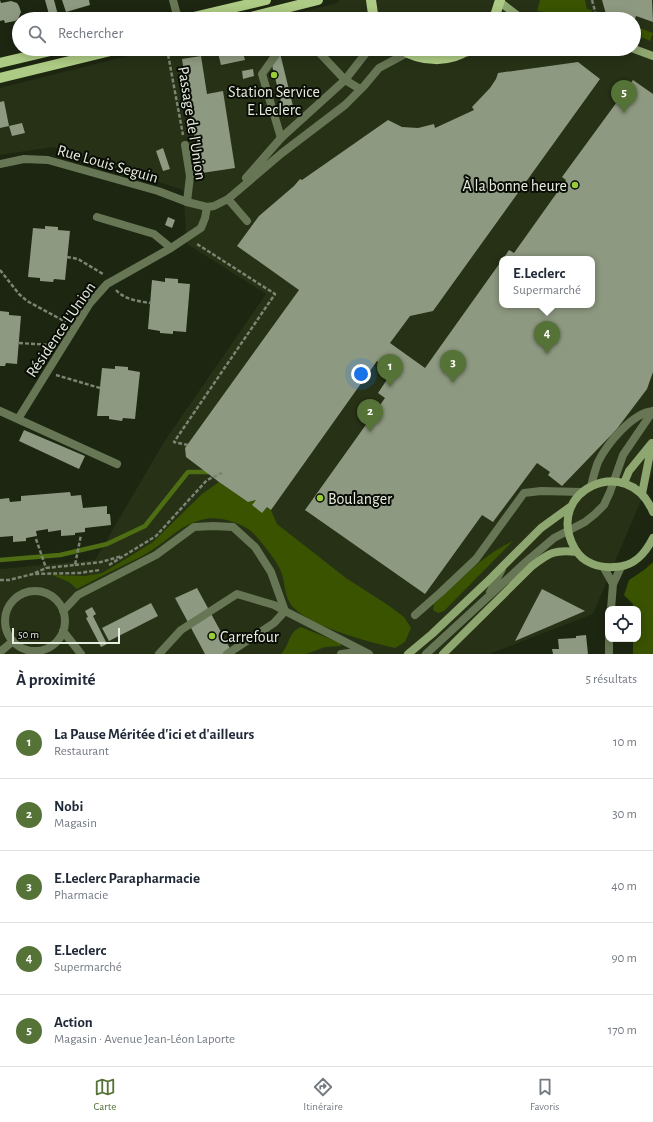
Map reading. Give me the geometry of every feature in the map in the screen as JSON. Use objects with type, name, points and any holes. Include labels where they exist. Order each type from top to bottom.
[{"type":"main road","points":[[215,12],[266,0]]},
{"type":"main road","points":[[271,12],[318,0]]},
{"type":"main road","points":[[371,0],[373,12]]},
{"type":"main road","points":[[496,12],[500,1]]},
{"type":"main road","points":[[0,63],[30,56]]},
{"type":"main road","points":[[0,78],[90,56]]},
{"type":"main road","points":[[418,56],[424,58],[442,59],[451,56]]},
{"type":"street","points":[[173,0],[176,12]]},
{"type":"street","points":[[500,1],[513,12]]},
{"type":"street","points":[[641,52],[653,56]]},
{"type":"street","points":[[275,56],[262,74],[281,138]]},
{"type":"street","points":[[323,56],[345,80],[360,89]]},
{"type":"street","points":[[228,199],[281,138],[345,80],[364,56]]},
{"type":"street","points":[[206,207],[214,206],[228,199],[282,153],[345,104],[379,68],[397,56]]},
{"type":"street","points":[[281,138],[309,132]]},
{"type":"street","name":"Passage de l'Union","points":[[185,146],[190,176],[187,202]]},
{"type":"street","name":"Rue Louis Seguin","points":[[0,164],[24,159],[48,160],[158,191],[187,202],[206,207]]},
{"type":"street","points":[[228,199],[247,221]]},
{"type":"street","name":"Résidence L'Union","points":[[18,419],[90,303],[109,283],[171,248],[201,228],[205,218],[206,207]]},
{"type":"street","points":[[97,217],[154,234],[171,248]]},
{"type":"street","points":[[0,411],[117,464]]},
{"type":"street","points":[[426,654],[527,560],[554,538],[585,522],[604,505],[623,455],[653,411]]},
{"type":"street","points":[[592,486],[598,462],[610,443],[634,419],[646,412],[653,411]]},
{"type":"street","points":[[624,483],[629,471],[653,443]]},
{"type":"street","points":[[642,494],[653,443]]},
{"type":"street","points":[[408,654],[432,634],[541,528],[570,507],[582,492],[599,483],[613,481],[624,483],[634,487],[642,494],[652,507]]},
{"type":"street","points":[[415,615],[476,559],[524,492],[582,492]]},
{"type":"street","points":[[570,507],[567,519],[567,531],[570,540],[577,552],[588,562],[604,568],[628,565],[639,558],[648,549],[653,538]]},
{"type":"street","points":[[63,611],[78,594],[156,555],[194,527],[213,526],[233,527],[255,547],[271,572],[285,611]]},
{"type":"street","points":[[443,654],[532,566],[547,554],[566,550],[577,552]]},
{"type":"street","points":[[487,596],[504,564]]},
{"type":"street","points":[[611,606],[613,584],[621,567]]},
{"type":"street","points":[[604,568],[613,584]]},
{"type":"street","points":[[30,591],[44,592],[52,596],[63,611],[64,621],[62,631],[59,638],[53,644],[37,650],[28,650],[13,641],[6,630],[6,611],[11,602],[17,596],[30,591]]},
{"type":"street","points":[[159,654],[181,630],[237,594],[274,605],[369,654]]},
{"type":"street","points":[[227,654],[274,623],[285,611]]},
{"type":"street","points":[[62,631],[81,654]]},
{"type":"street","points":[[0,652],[13,641]]},
{"type":"street","points":[[609,642],[609,654]]},
{"type":"street","points":[[341,654],[358,654]]},
{"type":"path","points":[[592,0],[595,12]]},
{"type":"path","name":"Passage de l'Union","points":[[168,56],[185,146]]},
{"type":"path","points":[[188,445],[174,442],[275,294],[194,243]]},
{"type":"path","points":[[67,257],[78,259],[103,274],[119,294],[132,300],[150,303]]},
{"type":"path","points":[[0,270],[19,294],[27,301],[76,326]]},
{"type":"path","points":[[19,343],[63,346]]},
{"type":"path","points":[[47,372],[100,388]]},
{"type":"path","points":[[108,566],[156,536],[207,480],[224,472]]},
{"type":"path","points":[[75,565],[81,535]]},
{"type":"path","points":[[36,539],[46,567]]},
{"type":"path","points":[[33,574],[46,567],[101,562],[126,555]]},
{"type":"path","points":[[0,580],[9,580],[33,574],[79,573],[101,570]]},
{"type":"shaded area","points":[[340,0],[653,0],[653,472],[593,614],[489,654],[0,654],[0,569],[95,560],[164,442],[266,294],[187,244],[183,190],[53,147],[0,155],[0,88],[127,56],[641,56],[641,12],[302,12],[337,3]]},
{"type":"green space","points":[[540,0],[585,0],[587,9],[592,10],[592,12],[537,11]]},
{"type":"green space","points":[[641,29],[653,33],[650,41],[641,37]]},
{"type":"green space","points":[[219,482],[248,502],[256,500],[252,505],[262,512],[267,507],[271,510],[277,524],[346,578],[404,617],[411,628],[405,642],[395,648],[371,642],[342,633],[302,615],[290,604],[280,569],[271,555],[252,532],[235,522],[228,520],[214,518],[201,520],[187,525],[146,554],[77,589],[69,582],[52,575],[85,576],[102,573],[153,542],[202,494]]},
{"type":"green space","points":[[513,541],[444,611],[438,613],[433,610],[434,604],[471,569],[491,554]]},
{"type":"green space","points":[[653,562],[653,654],[633,654],[633,642],[641,642],[641,606],[633,606],[633,604],[624,595],[629,580]]},
{"type":"green space","points":[[301,627],[340,643],[341,646],[325,647],[306,654],[281,654],[291,635]]},
{"type":"building","points":[[0,0],[1,3],[11,1],[17,3],[21,12],[12,12],[12,22],[5,23],[4,20],[0,21]]},
{"type":"building","points":[[45,0],[54,0],[57,12],[48,12]]},
{"type":"building","points":[[62,0],[89,0],[90,5],[66,12]]},
{"type":"building","points":[[602,0],[652,0],[653,22],[641,18],[641,12],[605,12]]},
{"type":"building","points":[[201,56],[207,94],[223,91],[235,168],[202,173],[200,172],[182,59]]},
{"type":"building","points":[[219,56],[244,56],[245,60],[221,65]]},
{"type":"building","points":[[270,56],[281,56],[293,106],[284,114]]},
{"type":"building","points":[[578,62],[600,79],[433,311],[410,316],[390,343],[425,368],[499,264],[499,308],[595,308],[595,256],[505,256],[509,250],[514,253],[566,180],[562,177],[633,80],[653,94],[653,372],[647,389],[616,430],[562,486],[548,475],[550,472],[537,463],[493,522],[482,515],[425,594],[305,510],[385,398],[378,393],[392,372],[377,361],[271,510],[267,507],[262,513],[252,505],[256,500],[248,502],[219,482],[186,457],[185,448],[299,290],[237,246],[259,216],[300,179],[302,180],[388,120],[402,127],[418,128],[434,124],[435,128],[474,110],[472,107],[490,88],[498,73]]},
{"type":"building","points":[[253,69],[254,76],[243,79],[242,71]]},
{"type":"building","points":[[4,101],[9,126],[0,128],[0,102]]},
{"type":"building","points":[[22,123],[25,133],[12,136],[9,126]]},
{"type":"building","points":[[163,148],[170,169],[163,171],[156,151]]},
{"type":"building","points":[[168,217],[175,220],[172,228],[165,225]]},
{"type":"building","points":[[45,226],[58,227],[58,230],[70,231],[65,280],[54,279],[53,282],[40,281],[40,278],[28,277],[33,228],[45,229]]},
{"type":"building","points":[[165,278],[178,279],[178,283],[190,284],[186,332],[173,331],[173,334],[160,333],[160,331],[148,329],[152,280],[165,282]]},
{"type":"building","points":[[0,311],[9,312],[9,315],[21,316],[17,364],[6,363],[5,366],[0,366]]},
{"type":"building","points":[[115,366],[128,367],[128,370],[140,372],[135,419],[123,418],[122,421],[109,419],[109,416],[97,416],[102,368],[115,369]]},
{"type":"building","points":[[24,430],[85,456],[79,469],[19,441]]},
{"type":"building","points":[[70,492],[71,496],[81,495],[83,508],[107,506],[107,514],[110,514],[111,525],[85,528],[85,532],[75,533],[75,535],[61,536],[61,530],[48,532],[48,529],[36,531],[37,536],[26,538],[26,541],[13,542],[13,536],[0,537],[0,499],[9,498],[10,502],[21,501],[21,496]]},
{"type":"building","points":[[197,588],[233,654],[205,654],[175,598]]},
{"type":"building","points":[[542,589],[585,611],[515,641],[532,608]]},
{"type":"building","points":[[151,603],[158,616],[109,641],[102,628]]},
{"type":"building","points":[[92,607],[96,614],[93,616],[107,644],[101,647],[86,618],[88,617],[85,611]]},
{"type":"building","points":[[586,635],[588,654],[553,654],[552,649],[559,649],[558,639],[576,638],[576,636]]},
{"type":"waterway","points":[[0,560],[60,555],[107,544],[145,526],[188,472],[208,472]]},
{"type":"place","name":"Station Service E.Leclerc","points":[[274,75]]},
{"type":"place","name":"Action","points":[[624,113]]},
{"type":"place","name":"À la bonne heure","points":[[575,185]]},
{"type":"place","name":"E.Leclerc","points":[[547,354]]},
{"type":"place","name":"E.Leclerc Parapharmacie","points":[[453,383]]},
{"type":"place","name":"La Pause Méritée d'ici et d'ailleurs","points":[[390,387]]},
{"type":"place","name":"Nobi","points":[[370,432]]},
{"type":"place","name":"Boulanger","points":[[320,498]]},
{"type":"place","name":"Carrefour","points":[[212,636]]}]
